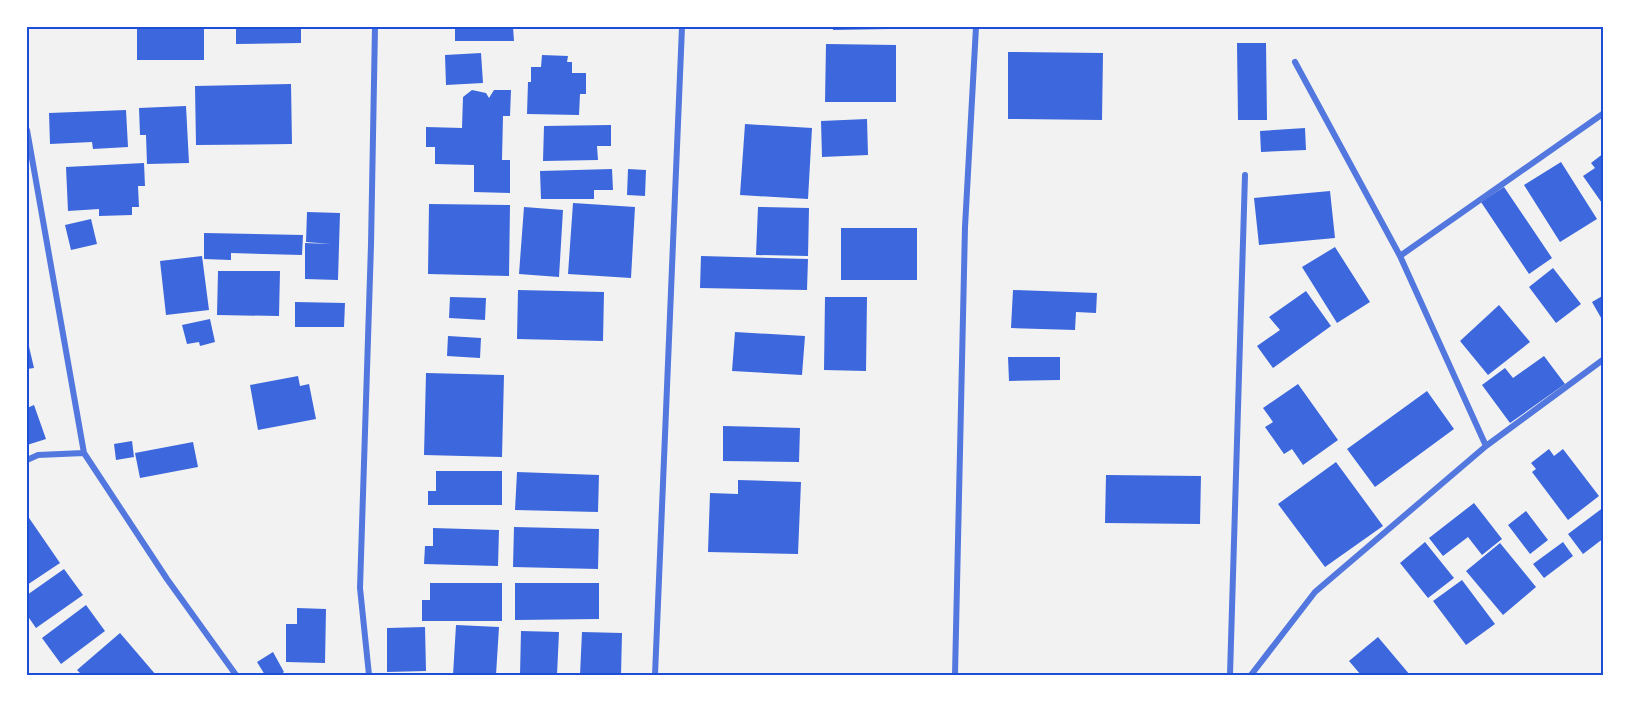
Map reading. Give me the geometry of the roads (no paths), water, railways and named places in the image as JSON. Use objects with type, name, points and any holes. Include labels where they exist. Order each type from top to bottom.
[{"type":"street","points":[[369,675],[360,588],[371,245],[375,27]]},
{"type":"street","points":[[655,675],[682,27]]},
{"type":"street","points":[[955,675],[966,227],[976,27]]},
{"type":"street","points":[[1295,62],[1401,256],[1486,446]]},
{"type":"street","points":[[1401,256],[1604,113]]},
{"type":"street","points":[[27,130],[84,453],[167,579],[236,675]]},
{"type":"street","points":[[1230,675],[1245,175]]},
{"type":"street","points":[[1251,675],[1315,592],[1486,446],[1604,359]]},
{"type":"street","points":[[27,460],[38,455],[84,453]]}]
